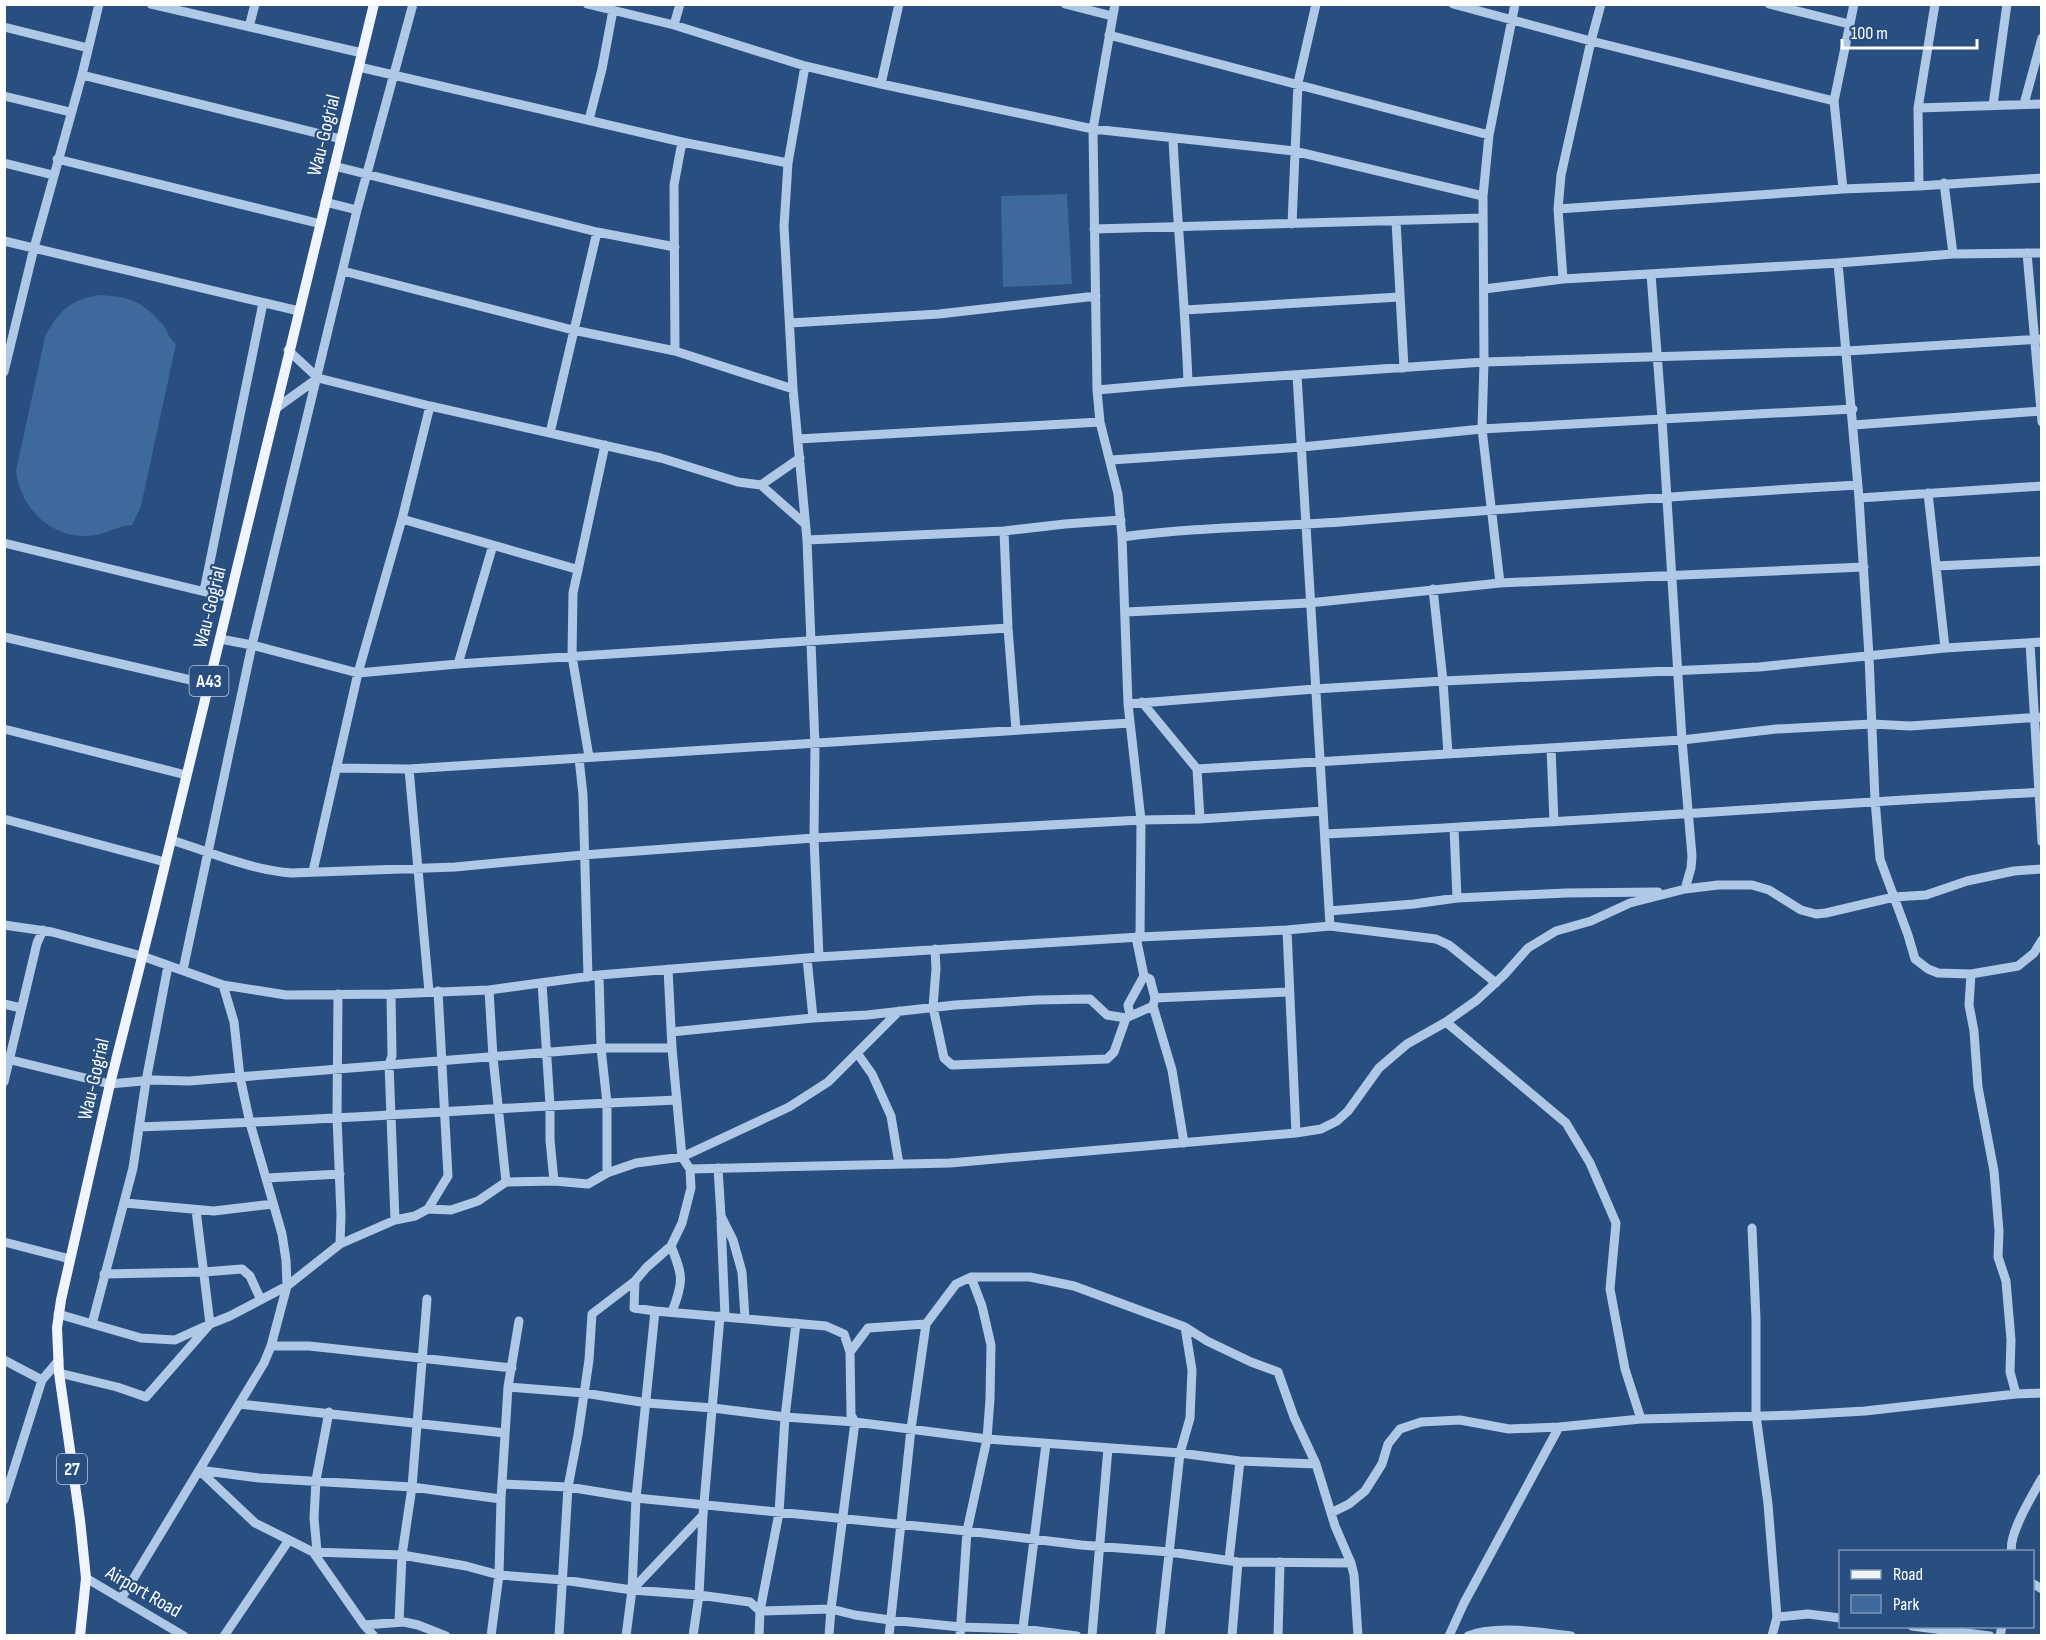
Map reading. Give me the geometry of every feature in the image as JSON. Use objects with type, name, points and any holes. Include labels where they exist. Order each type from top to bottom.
[{"type":"main road","name":"Wau-Gogrial","points":[[59,1360],[58,1314],[110,1084],[374,4]]},
{"type":"main road","name":"27","points":[[59,1360],[86,1578],[80,1635]]},
{"type":"street","points":[[4,372],[34,248],[82,75],[99,4]]},
{"type":"street","points":[[151,4],[362,52]]},
{"type":"street","points":[[249,27],[255,4]]},
{"type":"street","points":[[183,970],[252,645],[357,210],[413,4]]},
{"type":"street","points":[[587,4],[674,25],[805,66],[881,84],[1093,129],[1173,140],[1294,151],[1483,196]]},
{"type":"street","points":[[674,25],[680,4]]},
{"type":"street","points":[[881,84],[899,4]]},
{"type":"street","points":[[1065,4],[1112,16]]},
{"type":"street","points":[[935,949],[933,1007],[944,1058],[948,1063],[957,1065],[1107,1059],[1114,1052],[1128,1017],[1128,1005],[1144,976],[1138,937],[1141,819],[1128,704],[1126,612],[1119,494],[1100,422],[1097,390],[1093,129],[1115,4]]},
{"type":"street","points":[[1292,224],[1298,83],[1316,4]]},
{"type":"street","points":[[1453,4],[1591,41],[1834,101]]},
{"type":"street","points":[[1500,584],[1482,429],[1483,196],[1489,135],[1515,4]]},
{"type":"street","points":[[1563,279],[1558,209],[1561,175],[1601,4]]},
{"type":"street","points":[[1769,4],[1849,24]]},
{"type":"street","points":[[1843,189],[1834,101],[1854,4]]},
{"type":"street","points":[[1919,186],[1918,108],[1935,4]]},
{"type":"street","points":[[1993,105],[2007,4]]},
{"type":"street","points":[[589,120],[602,69],[613,10]]},
{"type":"street","points":[[4,27],[88,48]]},
{"type":"street","points":[[1109,35],[1489,135]]},
{"type":"street","points":[[2024,104],[2042,38]]},
{"type":"street","points":[[805,66],[788,163],[784,226],[793,389],[807,540],[815,745],[814,838],[819,957]]},
{"type":"street","points":[[359,67],[682,142],[788,163]]},
{"type":"street","points":[[82,75],[341,139]]},
{"type":"street","points":[[4,96],[70,112]]},
{"type":"street","points":[[1918,108],[2042,104]]},
{"type":"street","points":[[1173,140],[1188,382]]},
{"type":"street","points":[[675,351],[674,185],[682,142]]},
{"type":"street","points":[[57,159],[321,224]]},
{"type":"street","points":[[4,163],[53,175]]},
{"type":"street","points":[[334,166],[597,232],[675,247]]},
{"type":"street","points":[[1558,209],[2042,178]]},
{"type":"street","points":[[1944,183],[1953,254]]},
{"type":"street","points":[[326,202],[357,210]]},
{"type":"street","points":[[1094,229],[1483,218]]},
{"type":"street","points":[[1396,221],[1404,368]]},
{"type":"street","points":[[550,433],[597,232]]},
{"type":"street","points":[[4,241],[298,311]]},
{"type":"street","points":[[2027,253],[2038,339],[2042,422]]},
{"type":"street","points":[[1484,289],[1563,279],[1953,254],[2042,253]]},
{"type":"street","points":[[1838,263],[1854,425],[1880,859],[1908,935],[1912,953],[1919,964],[1938,973],[1971,974],[2018,966],[2034,953],[2042,940]]},
{"type":"street","points":[[343,271],[573,330],[675,351],[793,389]]},
{"type":"street","points":[[1650,274],[1673,576],[1687,814],[1692,856],[1685,889]]},
{"type":"street","points":[[790,323],[939,314],[1096,296]]},
{"type":"street","points":[[1185,310],[1399,297]]},
{"type":"street","points":[[204,591],[263,303]]},
{"type":"street","points":[[1097,390],[1484,362],[1847,351],[2038,339]]},
{"type":"street","points":[[288,350],[318,378],[430,406],[661,458],[738,482],[761,485],[805,524]]},
{"type":"street","points":[[1297,375],[1330,926]]},
{"type":"street","points":[[275,409],[318,378]]},
{"type":"street","points":[[313,871],[358,673],[402,519],[430,406]]},
{"type":"street","points":[[1111,460],[1302,447],[1482,429],[1852,409]]},
{"type":"street","points":[[1854,425],[2041,411]]},
{"type":"street","points":[[798,439],[1100,422]]},
{"type":"street","points":[[588,977],[583,855],[584,758],[572,656],[573,593],[576,569],[605,445]]},
{"type":"street","points":[[761,485],[800,458]]},
{"type":"street","points":[[1122,537],[1167,531],[1305,524],[1858,485]]},
{"type":"street","points":[[1859,498],[2042,486]]},
{"type":"street","points":[[1928,493],[1945,648]]},
{"type":"street","points":[[402,519],[576,569]]},
{"type":"street","points":[[807,540],[1004,531],[1121,520]]},
{"type":"street","points":[[1004,531],[1008,628],[1016,730]]},
{"type":"street","points":[[4,543],[230,598]]},
{"type":"street","points":[[458,664],[493,545]]},
{"type":"street","points":[[1936,566],[2042,561]]},
{"type":"street","points":[[1126,612],[1309,603],[1500,584],[1864,567]]},
{"type":"street","points":[[1433,589],[1448,754]]},
{"type":"street","points":[[220,639],[252,645],[358,673],[572,656],[1008,628]]},
{"type":"street","points":[[4,637],[208,684]]},
{"type":"street","points":[[1128,704],[1443,681],[1759,667],[1945,648],[2042,642]]},
{"type":"street","points":[[2030,643],[2038,717],[2042,842]]},
{"type":"street","points":[[1142,702],[1197,769],[1200,819]]},
{"type":"street","points":[[1197,769],[1682,740],[1776,729],[1872,724],[1910,726],[2038,717]]},
{"type":"street","points":[[336,768],[409,769],[815,745],[1130,723]]},
{"type":"street","points":[[4,729],[186,775]]},
{"type":"street","points":[[1551,748],[1554,822]]},
{"type":"street","points":[[58,1314],[141,1338],[175,1340],[230,1316],[287,1286],[340,1244],[395,1220],[415,1216],[428,1209],[448,1176],[442,1059],[409,769]]},
{"type":"street","points":[[1325,834],[2040,792]]},
{"type":"street","points":[[171,840],[276,872],[455,867],[814,838],[1323,811]]},
{"type":"street","points":[[4,819],[165,862]]},
{"type":"street","points":[[1454,828],[1457,898]]},
{"type":"street","points":[[690,1169],[950,1163],[1321,1129],[1337,1121],[1348,1111],[1379,1068],[1407,1044],[1446,1022],[1477,1000],[1528,948],[1556,931],[1591,921],[1630,903],[1685,889],[1718,885],[1752,885],[1769,890],[1802,910],[1816,914],[1836,912],[1894,897],[1926,895],[1967,881],[2014,871],[2042,869]]},
{"type":"street","points":[[1329,911],[1457,898],[1672,891]]},
{"type":"street","points":[[4,925],[43,930],[142,956],[223,985],[286,995],[489,990],[599,975],[819,957],[1330,926],[1436,939],[1449,945],[1496,983]]},
{"type":"street","points":[[4,1082],[37,943],[43,930]]},
{"type":"street","points":[[1287,930],[1296,1133]]},
{"type":"street","points":[[807,958],[813,1018]]},
{"type":"street","points":[[92,1324],[125,1203],[168,966]]},
{"type":"street","points":[[559,1635],[568,1487],[584,1393],[592,1314],[635,1281],[671,1246],[682,1223],[691,1188],[690,1169],[682,1157],[672,1048],[668,969]]},
{"type":"street","points":[[1971,974],[1969,1005],[1974,1031],[1978,1087],[1994,1171],[1999,1231],[1998,1257],[2006,1281],[2011,1340],[2010,1372],[2016,1394]]},
{"type":"street","points":[[599,975],[601,1048],[607,1102],[607,1173]]},
{"type":"street","points":[[1144,976],[1150,979],[1172,1070],[1184,1143]]},
{"type":"street","points":[[542,983],[554,1181]]},
{"type":"street","points":[[121,1599],[264,1363],[271,1346],[287,1286],[282,1234],[250,1123],[240,1077],[234,1022],[223,985]]},
{"type":"street","points":[[489,990],[493,1057],[506,1182]]},
{"type":"street","points":[[671,1032],[933,1007],[1037,1000],[1090,999],[1107,1015],[1128,1017],[1154,1002],[1289,992]]},
{"type":"street","points":[[338,994],[337,1117],[340,1244]]},
{"type":"street","points":[[392,994],[392,1056],[389,1064],[395,1220]]},
{"type":"street","points":[[4,1004],[21,1008]]},
{"type":"street","points":[[428,1209],[451,1210],[478,1201],[506,1182],[554,1181],[588,1184],[607,1173],[636,1163],[682,1157],[789,1107],[828,1082],[899,1011]]},
{"type":"street","points":[[1446,1022],[1566,1124],[1590,1163],[1616,1223],[1610,1290],[1625,1369],[1641,1419]]},
{"type":"street","points":[[11,1060],[110,1084],[189,1081],[601,1048],[672,1048]]},
{"type":"street","points":[[857,1053],[872,1074],[891,1116],[899,1164]]},
{"type":"street","points":[[139,1127],[250,1123],[499,1107],[677,1100]]},
{"type":"street","points":[[693,1635],[699,1595],[703,1510],[722,1316],[718,1168]]},
{"type":"street","points":[[267,1178],[340,1174]]},
{"type":"street","points":[[125,1203],[214,1211],[273,1204]]},
{"type":"street","points":[[59,1373],[117,1387],[146,1397],[210,1324],[196,1210]]},
{"type":"street","points":[[721,1216],[734,1240],[742,1272],[745,1318]]},
{"type":"street","points":[[1752,1228],[1756,1319],[1756,1415],[1768,1504],[1778,1617],[1772,1635]]},
{"type":"street","points":[[4,1242],[70,1259]]},
{"type":"street","points":[[671,1246],[681,1272],[681,1289],[672,1312]]},
{"type":"street","points":[[104,1274],[242,1269],[250,1276],[261,1300]]},
{"type":"street","points":[[961,1631],[967,1531],[987,1439],[990,1399],[991,1345],[982,1306],[971,1277]]},
{"type":"street","points":[[889,1635],[911,1429],[926,1324],[956,1284],[971,1277],[1030,1277],[1074,1286],[1185,1327],[1216,1345],[1278,1372],[1294,1416],[1316,1464],[1335,1526],[1351,1563],[1354,1575],[1358,1635]]},
{"type":"street","points":[[635,1281],[634,1308],[826,1326],[844,1334],[850,1352],[851,1415],[855,1422],[829,1635]]},
{"type":"street","points":[[399,1622],[402,1555],[412,1487],[427,1299]]},
{"type":"street","points":[[626,1635],[632,1590],[636,1498],[655,1311]]},
{"type":"street","points":[[490,1635],[499,1575],[508,1387],[519,1321]]},
{"type":"street","points":[[759,1635],[760,1611],[779,1513],[785,1417],[796,1323]]},
{"type":"street","points":[[850,1352],[868,1328],[926,1324]]},
{"type":"street","points":[[1160,1635],[1180,1453],[1190,1418],[1191,1370],[1185,1327]]},
{"type":"street","points":[[271,1346],[309,1346],[512,1368]]},
{"type":"street","points":[[4,1360],[42,1380]]},
{"type":"street","points":[[4,1500],[42,1380],[59,1360]]},
{"type":"street","points":[[508,1387],[584,1393],[647,1404],[855,1422],[987,1439],[1180,1453],[1240,1461],[1316,1464]]},
{"type":"street","points":[[1331,1513],[1349,1504],[1365,1491],[1382,1464],[1388,1444],[1400,1429],[1421,1422],[1460,1420],[1509,1429],[1559,1427],[1641,1419],[1865,1411],[2042,1392]]},
{"type":"street","points":[[239,1404],[329,1412],[505,1433]]},
{"type":"street","points":[[329,1412],[316,1480],[315,1551],[363,1625],[374,1635]]},
{"type":"street","points":[[1449,1635],[1559,1427]]},
{"type":"street","points":[[1022,1632],[1046,1444]]},
{"type":"street","points":[[1092,1635],[1108,1449]]},
{"type":"street","points":[[1232,1635],[1240,1461]]},
{"type":"street","points":[[199,1470],[259,1478],[412,1487],[501,1499]]},
{"type":"street","points":[[199,1470],[255,1523],[315,1551],[333,1554],[402,1555],[466,1566],[499,1575],[699,1595],[750,1602],[760,1611],[831,1609],[855,1615],[961,1631],[1077,1635]]},
{"type":"street","points":[[2012,1550],[2010,1547],[2015,1527],[2042,1478]]},
{"type":"street","points":[[502,1484],[568,1487],[703,1510],[843,1518],[1170,1552],[1234,1561],[1351,1563]]},
{"type":"street","points":[[632,1590],[703,1510]]},
{"type":"street","points":[[224,1635],[289,1540]]},
{"type":"street","points":[[1278,1635],[1280,1562]]},
{"type":"street","name":"Airport Road","points":[[86,1578],[184,1635]]},
{"type":"street","points":[[1778,1617],[1808,1614],[1839,1618]]},
{"type":"street","points":[[363,1625],[399,1622],[418,1625],[446,1635]]},
{"type":"street","points":[[1929,1628],[1990,1635]]},
{"type":"street","points":[[1468,1635],[1524,1631],[1571,1635]]},
{"type":"green space","points":[[1067,194],[1072,284],[1003,287],[1001,196]]},
{"type":"green space","points":[[101,295],[129,299],[143,306],[163,325],[176,344],[141,506],[132,525],[96,535],[81,536],[67,534],[42,521],[25,499],[16,471],[45,337],[55,320],[67,307],[82,299]]}]
